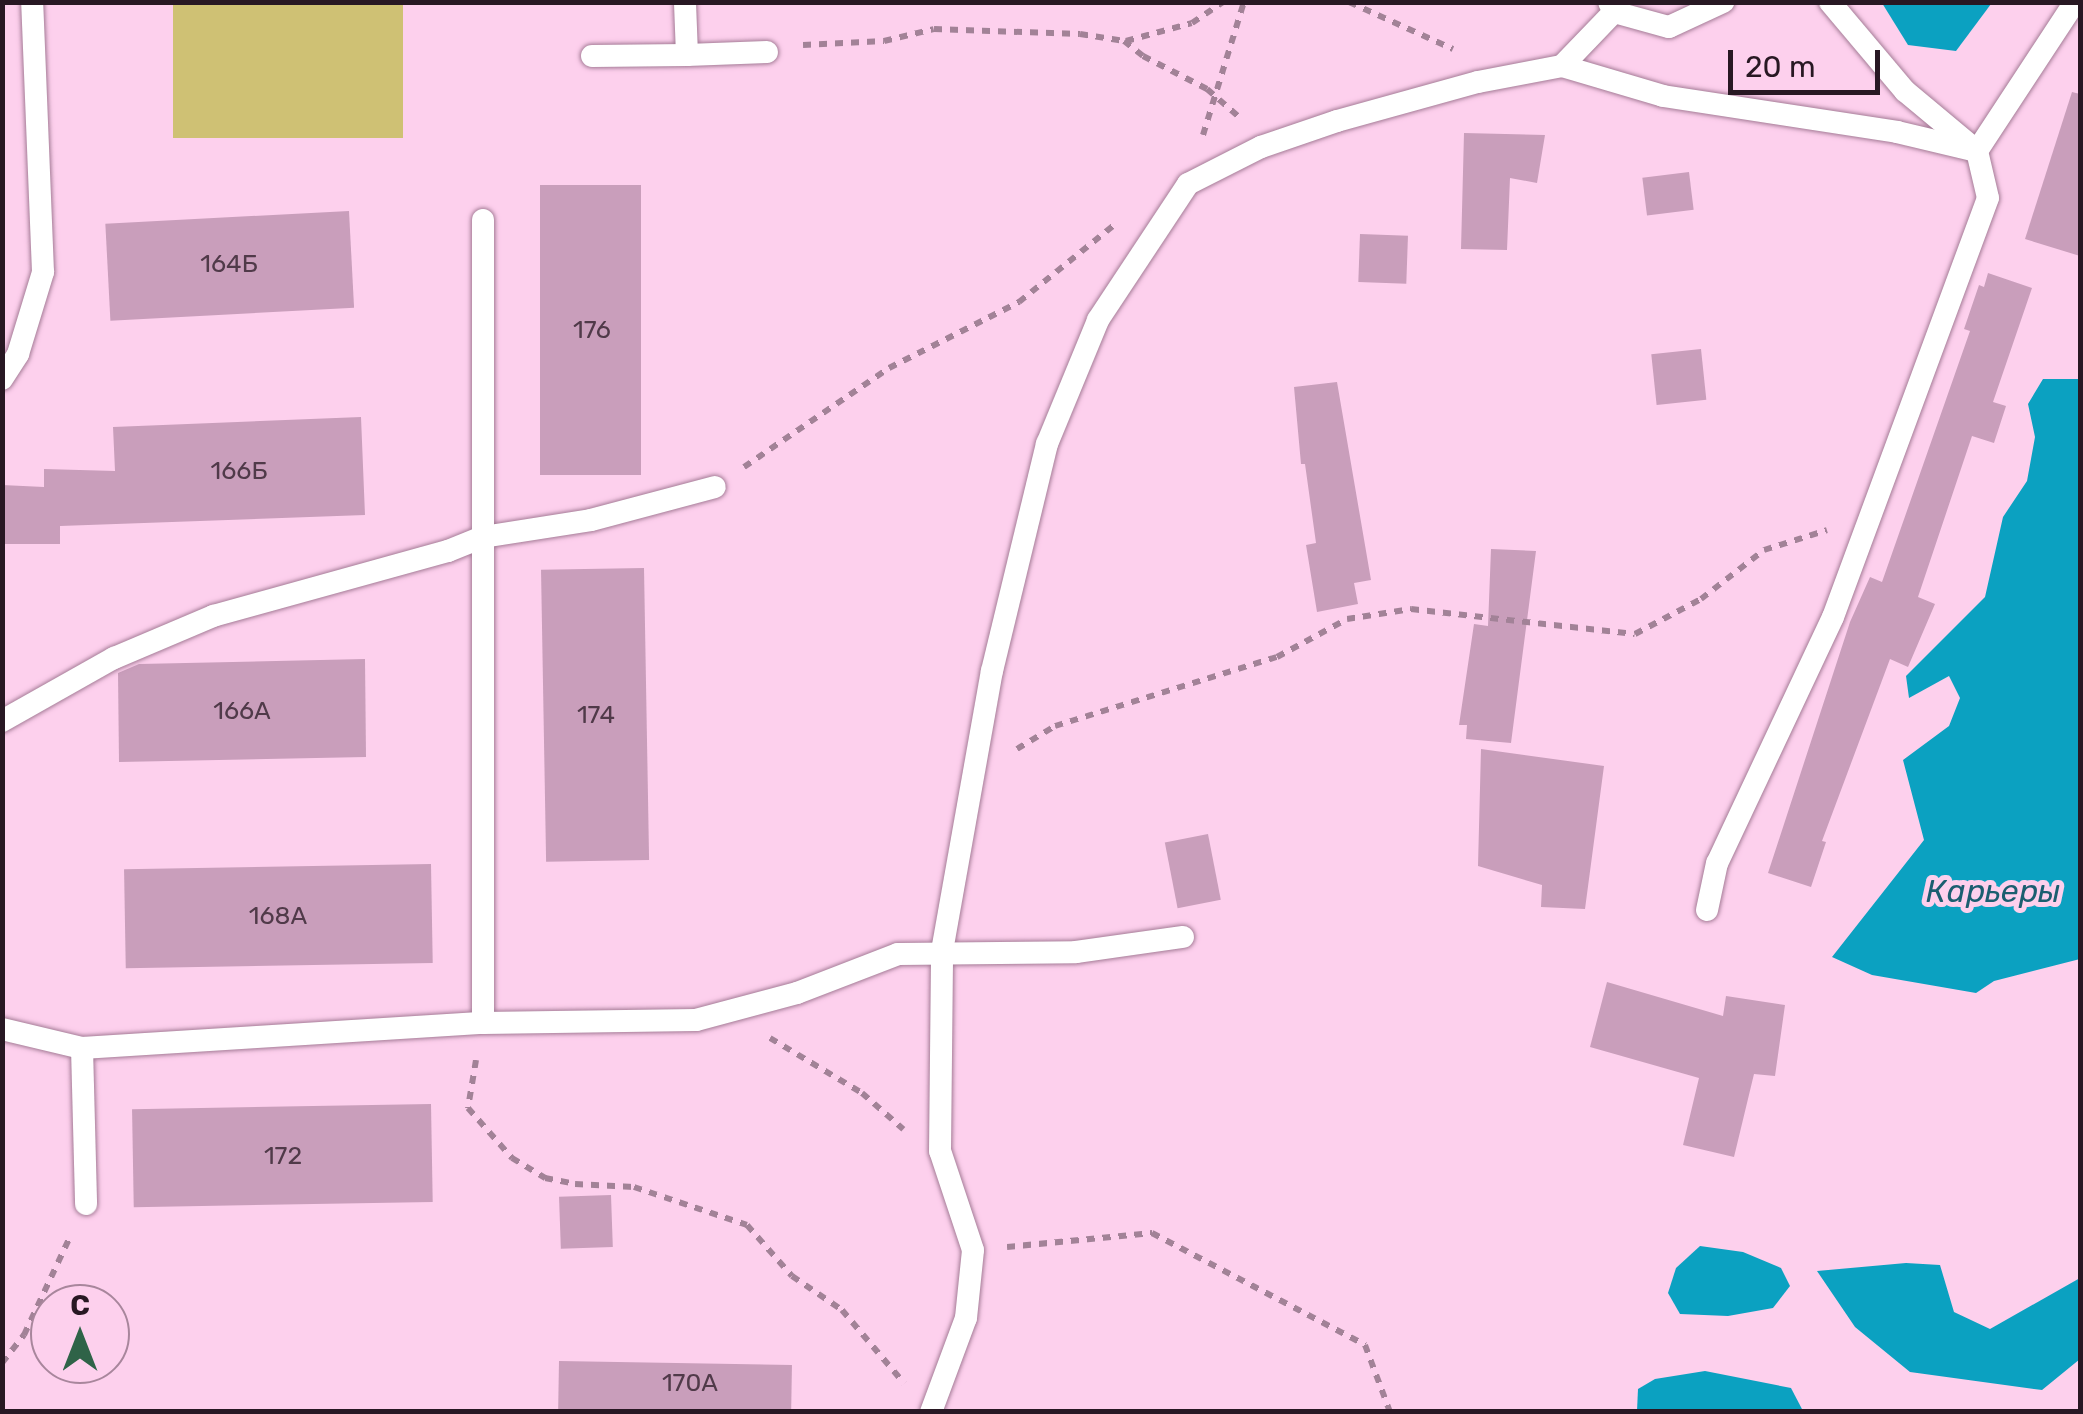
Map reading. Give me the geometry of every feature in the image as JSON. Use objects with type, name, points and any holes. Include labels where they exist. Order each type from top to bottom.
[{"type":"lane","points":[[2,379],[18,354],[43,272],[32,2]]},
{"type":"lane","points":[[685,2],[687,55]]},
{"type":"lane","points":[[1562,66],[1611,7],[1669,27],[1722,2]]},
{"type":"lane","points":[[1707,910],[1718,863],[1834,617],[1988,198],[1977,151],[1905,91],[1830,2]]},
{"type":"lane","points":[[1977,151],[2075,2]]},
{"type":"lane","points":[[592,56],[767,52]]},
{"type":"lane","points":[[931,1412],[966,1318],[973,1250],[940,1151],[942,951],[992,671],[1047,444],[1098,320],[1188,184],[1270,144],[1501,78],[1562,66],[1663,96],[1897,132],[1977,151]]},
{"type":"lane","points":[[483,1024],[484,220]]},
{"type":"lane","points":[[2,721],[114,658],[213,616],[448,551],[484,537],[591,520],[715,487]]},
{"type":"lane","points":[[2,1030],[82,1048],[483,1024],[696,1020],[797,993],[898,954],[1076,952],[1183,938]]},
{"type":"lane","points":[[82,1048],[86,1204]]},
{"type":"path","points":[[1124,41],[1192,23],[1223,2]]},
{"type":"path","points":[[1188,184],[1244,2]]},
{"type":"path","points":[[1350,2],[1464,54],[1501,78]]},
{"type":"path","points":[[767,52],[836,42],[884,41],[934,30],[1080,34],[1124,41],[1215,95],[1270,144]]},
{"type":"path","points":[[715,487],[889,368],[1019,302],[1120,220]]},
{"type":"path","points":[[973,776],[1056,726],[1277,657],[1347,619],[1411,609],[1634,634],[1701,598],[1764,550],[1869,521]]},
{"type":"path","points":[[726,1012],[862,1092],[896,1124],[940,1151]]},
{"type":"path","points":[[483,1024],[468,1108],[512,1158],[545,1178],[634,1187],[747,1225],[792,1276],[842,1310],[906,1386]]},
{"type":"path","points":[[2,1363],[24,1336],[86,1204]]},
{"type":"path","points":[[973,1250],[1152,1232],[1365,1345],[1390,1412]]},
{"type":"shaded area","points":[[173,3],[403,3],[403,138],[173,138]]},
{"type":"water","points":[[1882,3],[1991,4],[1956,51],[1908,45]]},
{"type":"water","name":"Карьеры","points":[[2043,379],[2080,379],[2080,959],[1994,981],[1976,993],[1872,975],[1832,957],[1924,840],[1903,760],[1949,726],[1960,698],[1949,676],[1909,698],[1906,676],[1985,597],[2003,517],[2027,481],[2035,437],[2028,404]]},
{"type":"water","points":[[1700,1246],[1743,1252],[1781,1268],[1790,1286],[1773,1308],[1728,1316],[1680,1314],[1668,1293],[1676,1268]]},
{"type":"water","points":[[1906,1263],[1940,1265],[1954,1312],[1990,1329],[2080,1278],[2080,1359],[2042,1390],[1910,1372],[1855,1327],[1817,1271]]},
{"type":"water","points":[[1705,1371],[1791,1388],[1803,1411],[1637,1411],[1638,1389],[1655,1379]]},
{"type":"building","points":[[2072,92],[2080,94],[2080,256],[2025,239]]},
{"type":"building","points":[[1464,133],[1545,135],[1537,183],[1510,178],[1507,250],[1461,249]]},
{"type":"building","points":[[1689,172],[1694,210],[1647,215],[1642,178]]},
{"type":"building","points":[[540,185],[641,185],[641,475],[540,475]]},
{"type":"building","points":[[349,211],[354,308],[110,321],[105,224]]},
{"type":"building","points":[[1360,234],[1408,236],[1406,284],[1358,282]]},
{"type":"building","points":[[1988,273],[2032,288],[1993,402],[2006,406],[1994,443],[1972,436],[1918,597],[1935,604],[1908,667],[1890,659],[1822,841],[1826,842],[1811,887],[1768,873],[1850,622],[1870,577],[1882,582],[1970,331],[1964,329],[1979,285],[1984,287]]},
{"type":"building","points":[[1701,349],[1706,400],[1657,405],[1651,354]]},
{"type":"building","points":[[1337,382],[1371,580],[1354,583],[1358,604],[1317,612],[1306,545],[1316,543],[1305,464],[1301,464],[1294,387]]},
{"type":"building","points":[[361,417],[365,515],[60,526],[60,544],[2,544],[2,485],[44,487],[44,469],[115,471],[113,427]]},
{"type":"building","points":[[1491,549],[1536,551],[1511,743],[1466,739],[1467,725],[1459,725],[1474,624],[1488,626]]},
{"type":"building","points":[[644,568],[649,860],[546,862],[541,570]]},
{"type":"building","points":[[365,659],[366,757],[119,762],[118,673],[139,664]]},
{"type":"building","points":[[1481,749],[1604,766],[1585,909],[1541,907],[1542,885],[1478,866]]},
{"type":"building","points":[[1208,834],[1221,900],[1178,908],[1165,842]]},
{"type":"building","points":[[431,864],[433,963],[126,968],[124,869]]},
{"type":"building","points":[[1607,982],[1723,1016],[1726,996],[1785,1005],[1775,1076],[1754,1074],[1734,1157],[1683,1145],[1699,1078],[1590,1047]]},
{"type":"building","points":[[431,1104],[433,1202],[134,1207],[132,1109]]},
{"type":"building","points":[[611,1195],[613,1247],[561,1249],[559,1197]]},
{"type":"building","points":[[559,1361],[792,1365],[791,1412],[558,1412]]}]
